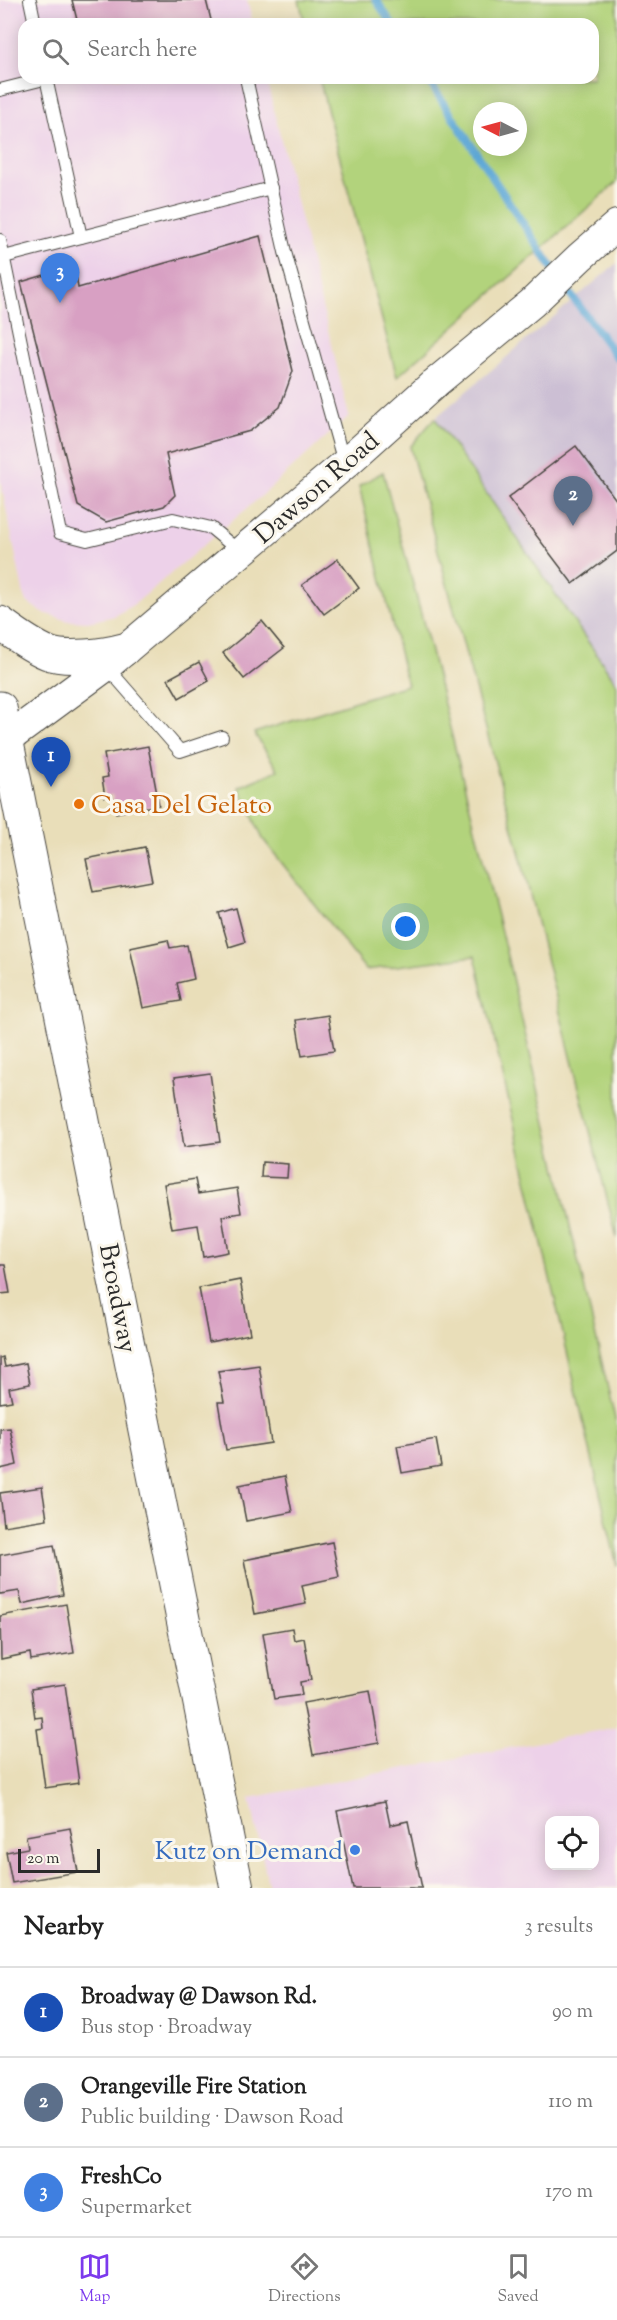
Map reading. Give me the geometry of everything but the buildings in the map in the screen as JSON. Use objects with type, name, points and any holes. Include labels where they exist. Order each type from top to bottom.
[{"type":"main road","points":[[0,623],[51,654],[115,658]]},
{"type":"main road","name":"Broadway","points":[[3,723],[237,1888]]},
{"type":"street","name":"Dawson Road","points":[[3,723],[115,658],[345,464],[435,383],[532,303],[580,256],[617,225]]},
{"type":"lane","points":[[30,0],[34,18]]},
{"type":"lane","points":[[0,90],[24,84]]},
{"type":"lane","points":[[48,84],[81,237]]},
{"type":"lane","points":[[247,84],[285,252],[345,464]]},
{"type":"lane","points":[[4,257],[271,188]]},
{"type":"lane","points":[[0,240],[60,533],[87,540],[173,519],[211,528],[240,552]]},
{"type":"lane","points":[[115,658],[180,751],[222,737]]},
{"type":"shaded area","points":[[0,0],[247,0],[252,18],[18,18],[18,84],[267,84],[349,416],[265,493],[136,603],[115,616],[88,622],[68,621],[41,612],[27,602],[0,479]]},
{"type":"shaded area","points":[[617,263],[617,684],[435,418]]},
{"type":"shaded area","points":[[617,1727],[617,1888],[269,1888],[250,1798]]},
{"type":"green space","points":[[299,0],[617,0],[617,182],[397,377],[321,84],[599,84],[599,18],[304,18]]},
{"type":"green space","points":[[435,418],[617,684],[617,1238],[519,851],[410,447]]},
{"type":"green space","points":[[383,472],[428,640],[507,956],[617,1427],[617,1566],[475,956],[366,970],[263,839],[239,787],[278,770],[254,733],[407,685],[359,486]]},
{"type":"waterway","points":[[376,0],[388,18]]},
{"type":"waterway","points":[[431,84],[555,272]]},
{"type":"waterway","points":[[562,283],[617,357]]},
{"type":"place","name":"FreshCo","points":[[60,303]]},
{"type":"place","name":"Orangeville Fire Station","points":[[573,526]]},
{"type":"place","name":"Broadway @ Dawson Rd.","points":[[51,787]]},
{"type":"place","name":"Casa Del Gelato","points":[[79,804]]},
{"type":"place","name":"Kutz on Demand","points":[[355,1850]]}]
